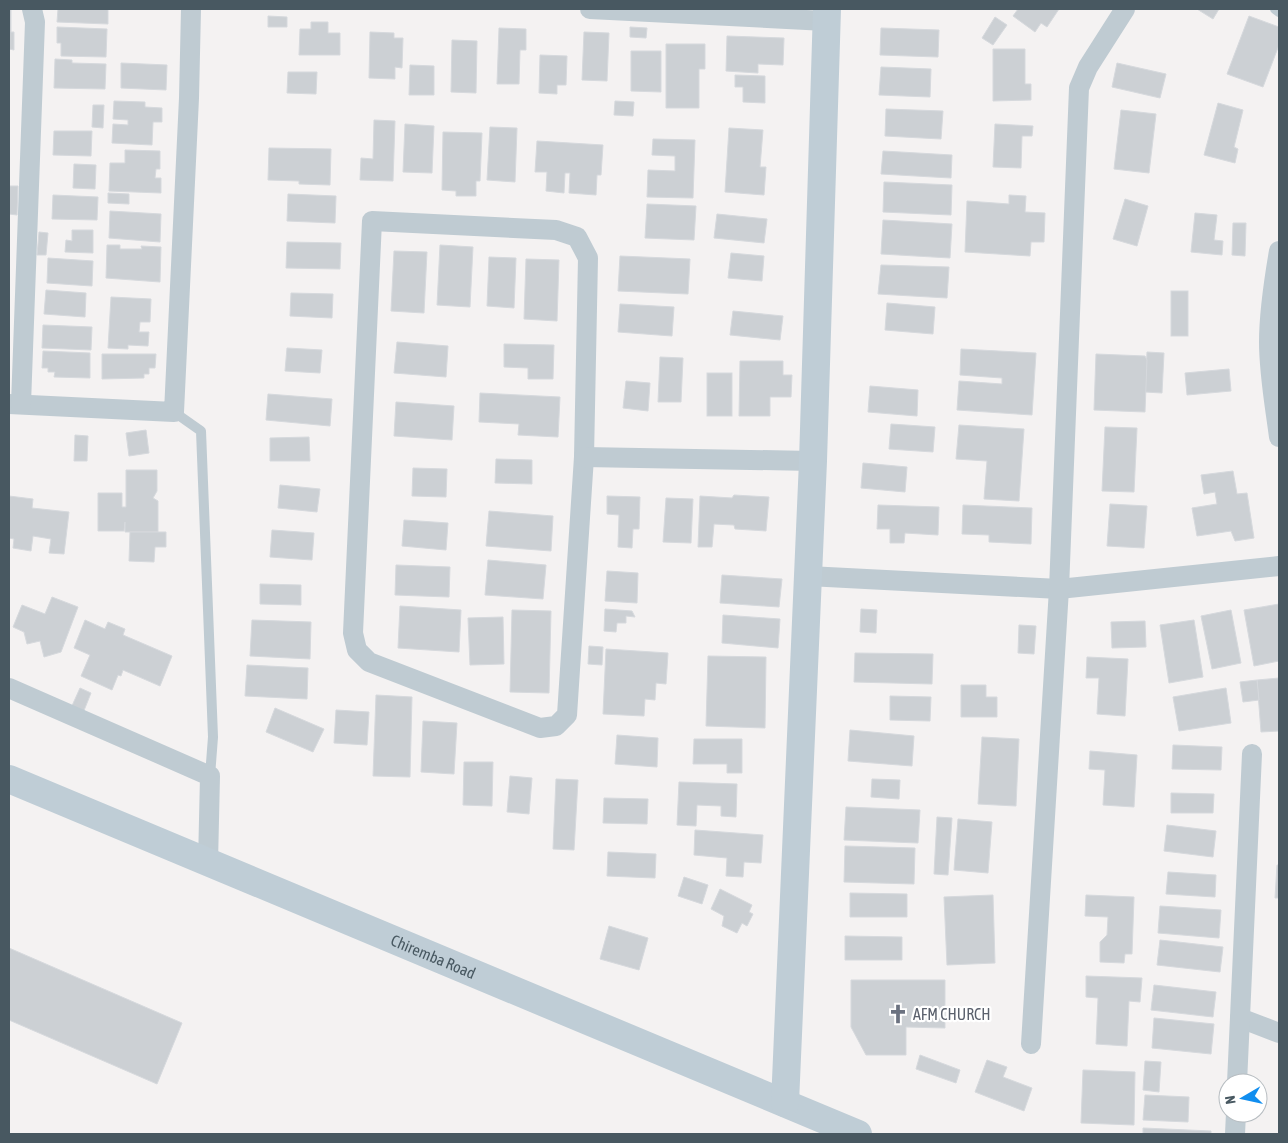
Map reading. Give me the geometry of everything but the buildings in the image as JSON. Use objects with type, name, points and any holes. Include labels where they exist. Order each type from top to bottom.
[{"type":"street","points":[[32,9],[35,22],[15,404],[174,412],[189,98],[191,9]]},
{"type":"street","points":[[590,9],[827,15],[813,461],[786,1103]]},
{"type":"street","points":[[1031,1044],[1059,589],[1079,88],[1088,67],[1126,9]]},
{"type":"street","points":[[372,221],[556,230],[578,237],[588,258],[584,457],[567,715],[556,726],[540,728],[522,722],[368,662],[357,650],[353,633],[372,221]]},
{"type":"street","points":[[1279,251],[1269,341],[1271,378],[1279,437]]},
{"type":"street","points":[[584,457],[813,461]]},
{"type":"street","points":[[808,576],[1059,589],[1279,566]]},
{"type":"street","points":[[9,688],[210,776],[208,863]]},
{"type":"street","points":[[1237,1073],[1252,754]]},
{"type":"street","name":"Chiremba Road","points":[[9,779],[858,1134]]},
{"type":"street","points":[[1240,1018],[1279,1033]]},
{"type":"lane","points":[[1275,9],[1279,12]]},
{"type":"lane","points":[[174,412],[201,431],[213,737],[210,776]]},
{"type":"place","name":"AFM CHURCH","points":[[898,1014]]}]
